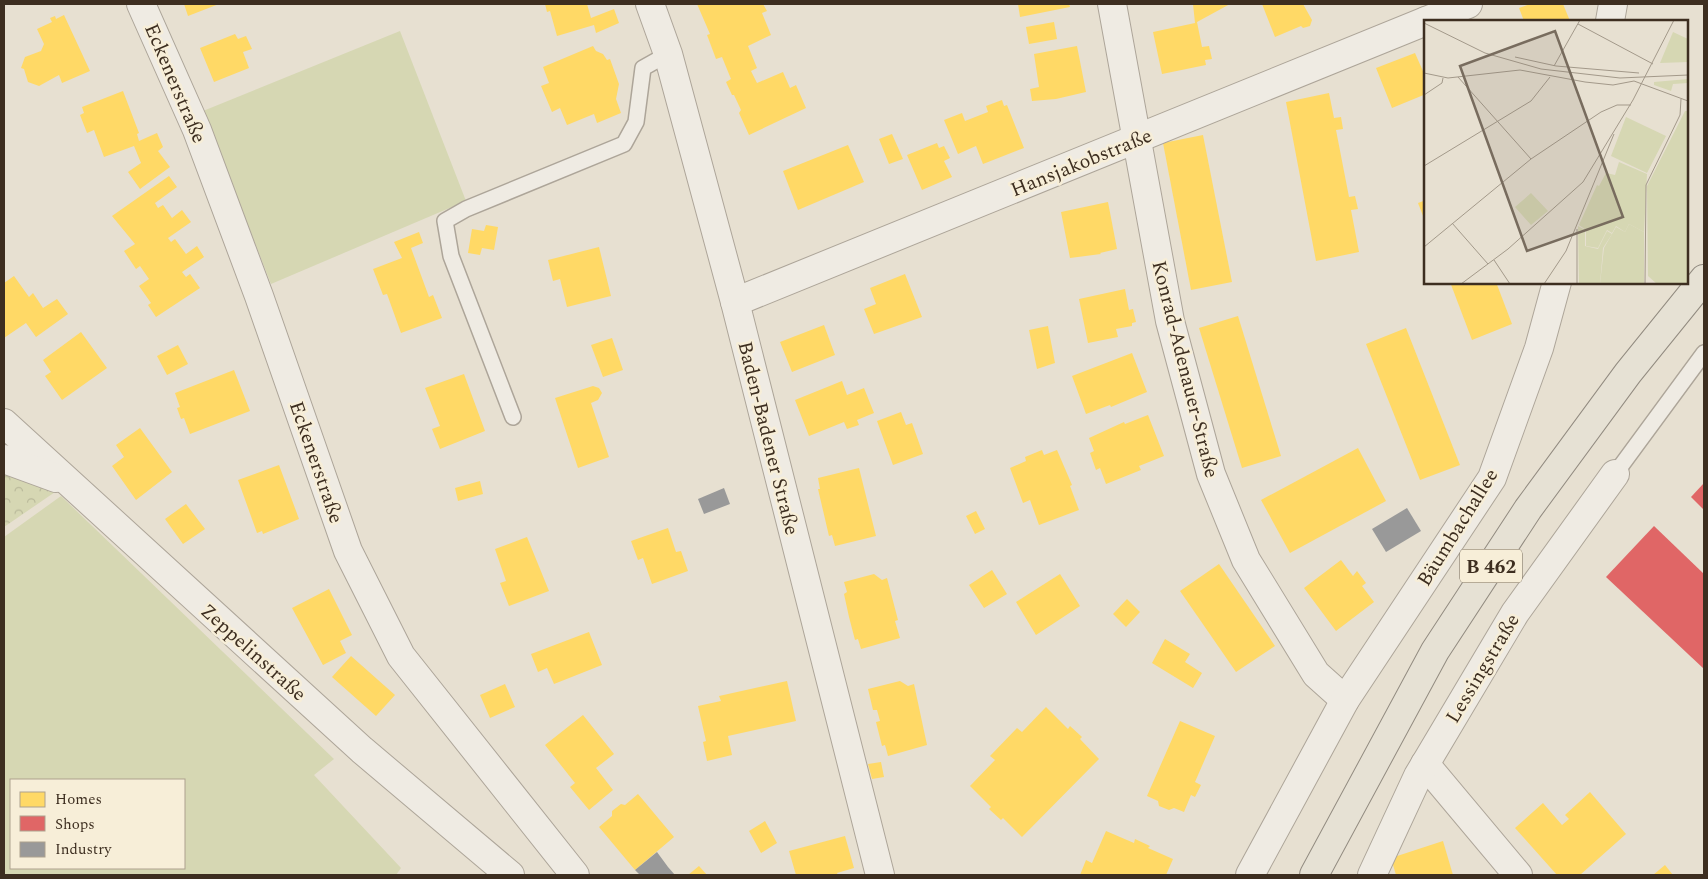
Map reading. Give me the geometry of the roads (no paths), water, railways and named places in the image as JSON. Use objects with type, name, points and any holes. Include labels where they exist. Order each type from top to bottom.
[{"type":"main road","name":"B 462","points":[[1314,875],[1352,801],[1446,634],[1528,509],[1628,373],[1704,279]]},
{"type":"street","name":"Eckenerstraße","points":[[141,4],[201,139],[348,551],[401,656],[575,875]]},
{"type":"street","name":"Baden-Badener Straße","points":[[650,4],[668,54],[735,302],[880,875]]},
{"type":"street","name":"Konrad-Adenauer-Straße","points":[[1112,4],[1133,112],[1135,140],[1170,321],[1210,474],[1246,560],[1316,674],[1345,700]]},
{"type":"street","name":"Hansjakobstraße","points":[[1428,20],[1468,4]]},
{"type":"street","points":[[1610,20],[1613,4]]},
{"type":"street","name":"Hansjakobstraße","points":[[735,302],[1424,22]]},
{"type":"street","name":"Bäumbachallee","points":[[1345,700],[1492,478],[1539,348],[1556,284]]},
{"type":"street","name":"Zeppelinstraße","points":[[4,423],[362,750],[510,875]]},
{"type":"street","points":[[4,459],[67,482]]},
{"type":"street","name":"Lessingstraße","points":[[1372,875],[1425,764],[1515,613],[1615,474]]},
{"type":"street","points":[[1250,875],[1345,700]]},
{"type":"street","points":[[1425,764],[1518,875]]},
{"type":"lane","points":[[513,417],[451,256],[445,221],[466,209],[624,144],[636,122],[642,68],[668,54]]},
{"type":"lane","points":[[1615,474],[1704,353]]}]
